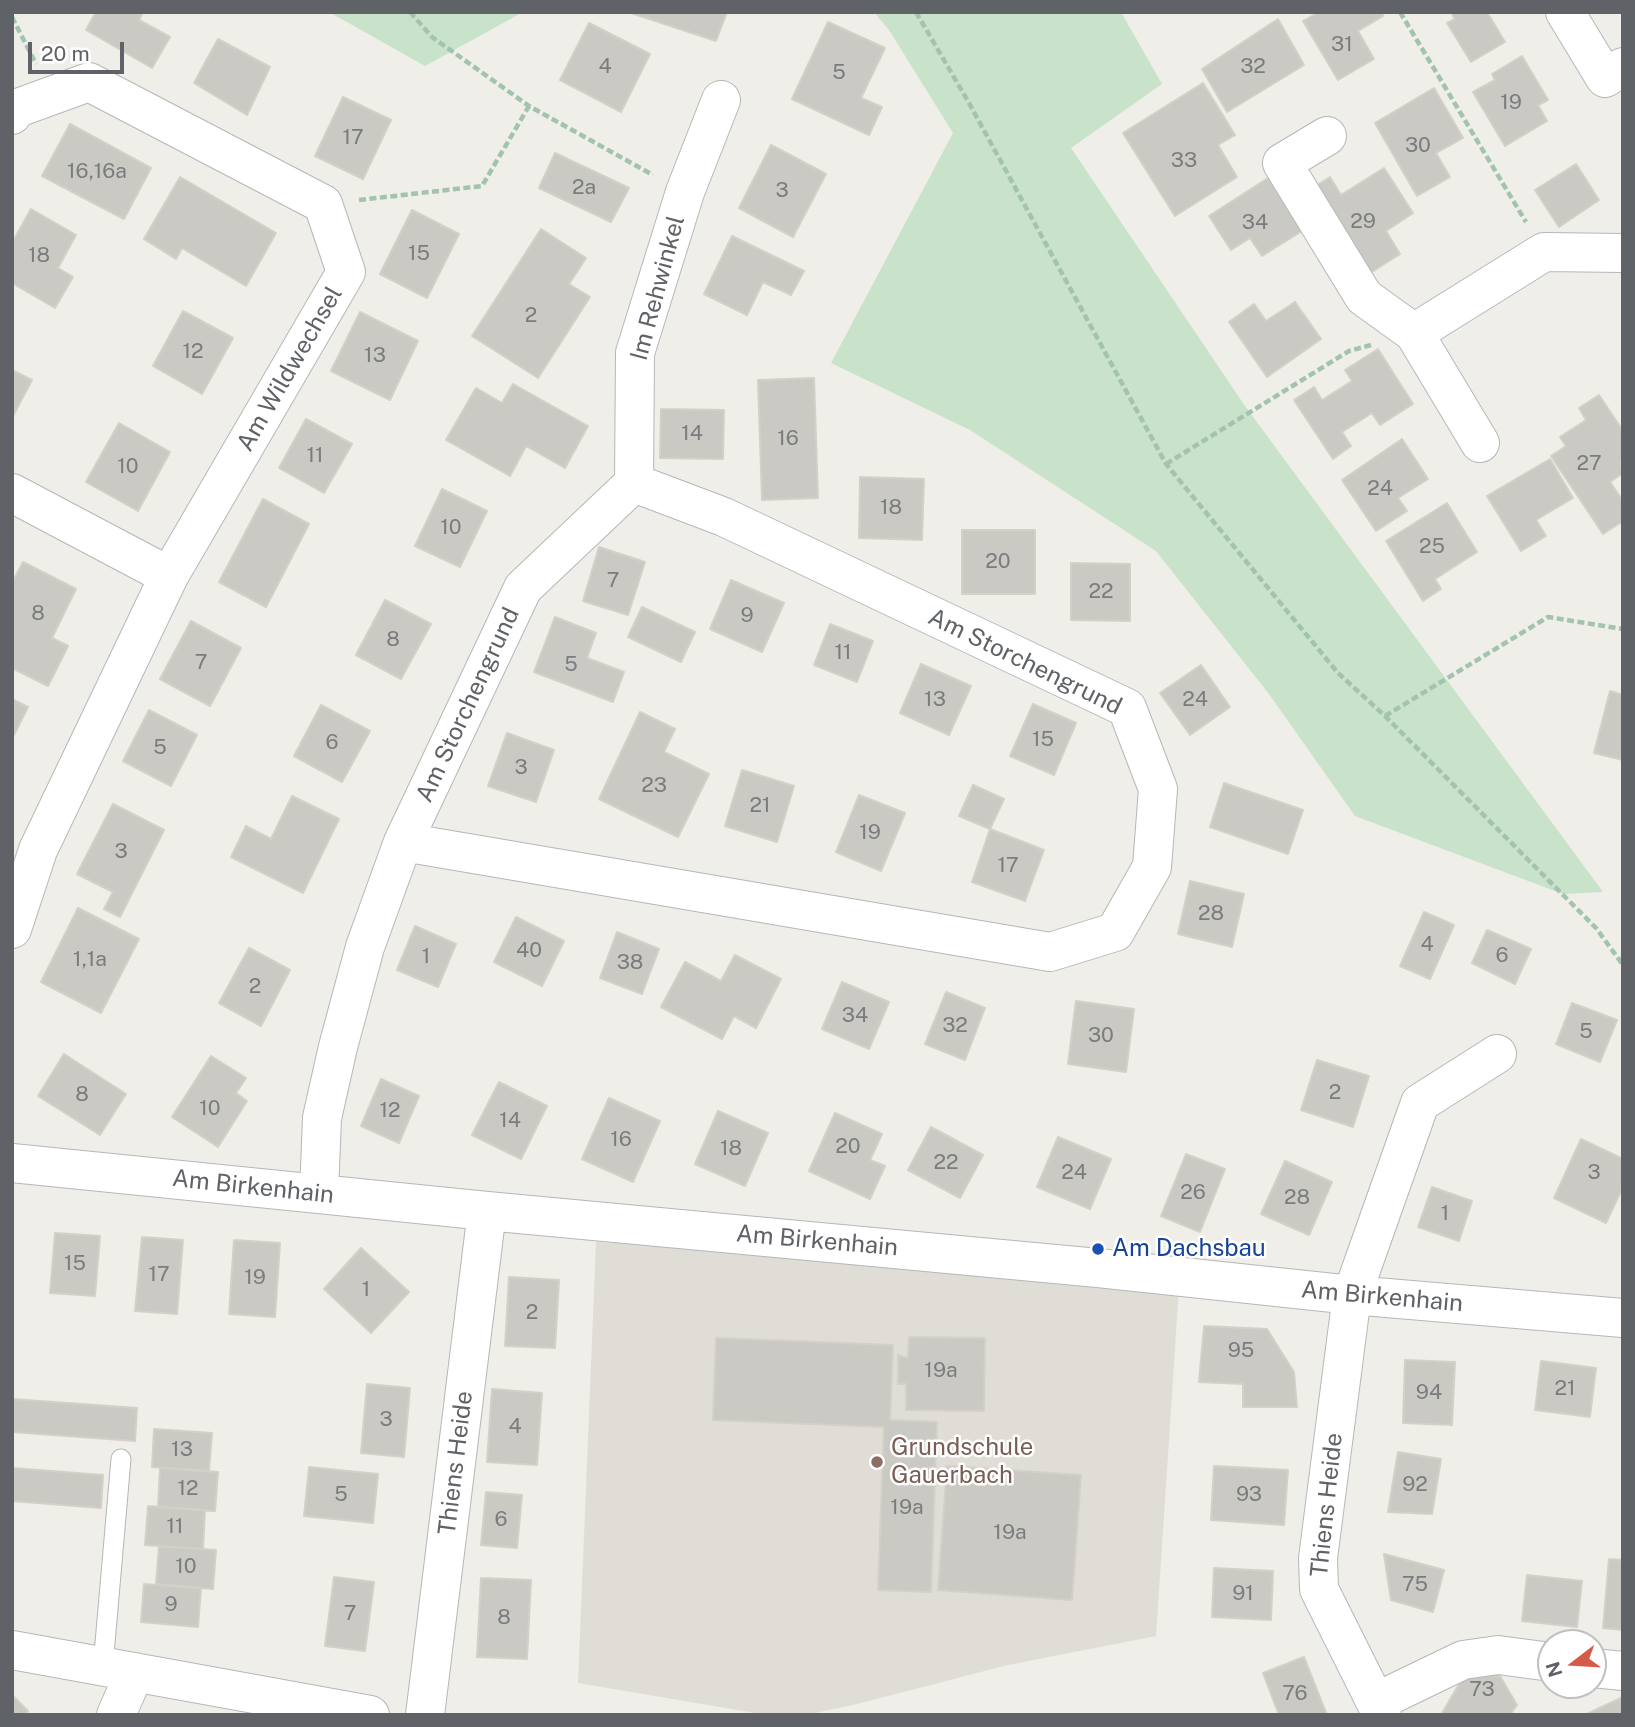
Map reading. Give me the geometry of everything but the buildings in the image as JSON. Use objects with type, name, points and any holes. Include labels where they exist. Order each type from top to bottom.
[{"type":"street","points":[[1565,12],[1605,78],[1623,67]]},
{"type":"street","points":[[12,115],[15,109],[89,82],[323,204]]},
{"type":"street","name":"Im Rehwinkel","points":[[634,483],[635,353],[685,192],[721,100]]},
{"type":"street","points":[[1327,136],[1282,163],[1364,297],[1414,333],[1480,443]]},
{"type":"street","name":"Am Wildwechsel","points":[[12,929],[38,850],[169,576],[346,272],[323,204]]},
{"type":"street","points":[[1414,333],[1544,252],[1623,253]]},
{"type":"street","name":"Am Storchengrund","points":[[319,1193],[322,1118],[338,1047],[365,947],[403,842],[523,587],[634,483],[724,517],[1127,708],[1158,789],[1152,867],[1115,932],[1050,952],[403,842]]},
{"type":"street","points":[[12,493],[169,576]]},
{"type":"street","points":[[1352,1295],[1420,1103],[1497,1054]]},
{"type":"street","name":"Am Birkenhain","points":[[12,1163],[1352,1295],[1623,1318]]},
{"type":"street","name":"Thiens Heide","points":[[425,1715],[487,1211]]},
{"type":"street","name":"Thiens Heide","points":[[1352,1295],[1318,1558],[1319,1589],[1379,1708],[1463,1660],[1498,1655],[1537,1660]]},
{"type":"street","points":[[12,1650],[370,1715]]},
{"type":"street","points":[[116,1715],[119,1669]]},
{"type":"lane","points":[[119,1669],[121,1459]]},
{"type":"path","points":[[410,12],[432,37],[529,106],[685,192]]},
{"type":"path","points":[[916,12],[969,103],[1166,464],[1338,673],[1385,716],[1596,928],[1623,965]]},
{"type":"path","points":[[1400,12],[1544,252]]},
{"type":"path","points":[[12,17],[51,96]]},
{"type":"path","points":[[323,204],[482,186],[529,106]]},
{"type":"path","points":[[1166,464],[1349,351],[1414,333]]},
{"type":"path","points":[[1385,716],[1548,617],[1623,629]]},
{"type":"shaded area","name":"Grundschule Gauerbach","points":[[596,1242],[844,1255],[1179,1288],[1156,1636],[1008,1665],[805,1715],[767,1715],[578,1683]]},
{"type":"green space","points":[[329,12],[523,12],[425,66]]},
{"type":"green space","points":[[874,12],[1121,12],[1162,84],[1071,148],[1245,406],[1603,892],[1563,894],[1355,816],[1269,694],[1156,551],[970,430],[831,363],[953,133],[889,30]]},
{"type":"place","name":"Am Dachsbau","points":[[1098,1249]]},
{"type":"place","name":"Grundschule Gauerbach","points":[[877,1462]]}]
